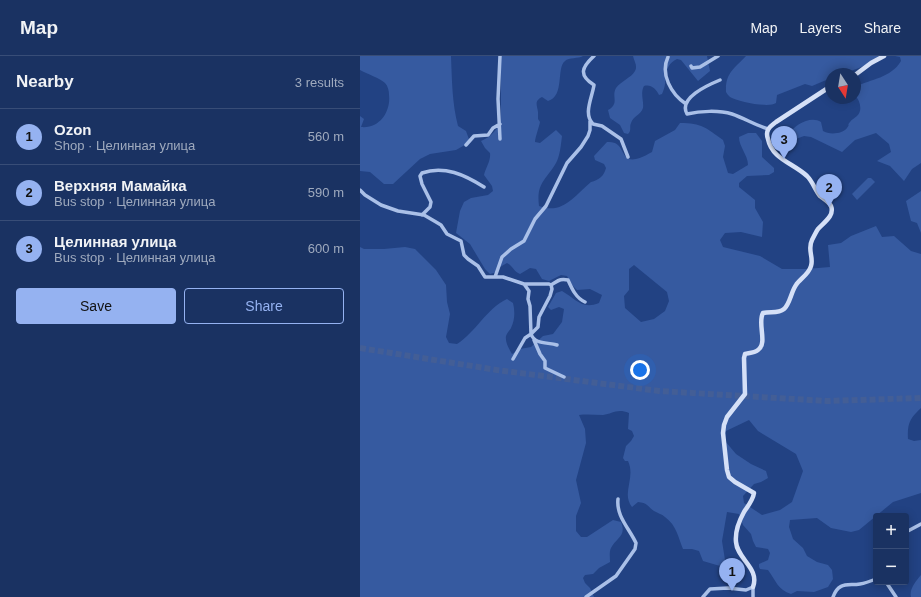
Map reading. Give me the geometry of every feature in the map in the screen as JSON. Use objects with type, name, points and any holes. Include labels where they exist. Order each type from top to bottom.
[{"type":"street","points":[[500,56],[498,99],[500,139]]},
{"type":"street","points":[[495,277],[502,257],[524,241],[535,220],[546,206],[567,163],[581,147],[588,136],[590,121],[588,113],[594,85],[583,75],[583,70],[585,64],[594,56]]},
{"type":"street","points":[[668,56],[665,62],[669,86],[677,97],[686,104]]},
{"type":"street","points":[[691,66],[692,68],[700,67],[718,56]]},
{"type":"street","points":[[861,70],[884,56]]},
{"type":"street","points":[[720,80],[703,88],[689,98],[686,104],[687,114],[695,112],[720,112],[732,114],[768,129]]},
{"type":"street","points":[[753,597],[754,579],[752,570],[737,550],[736,533],[738,524],[754,493],[729,477],[723,433],[724,425],[732,409],[745,394],[745,354],[759,350],[761,347],[761,316],[763,313],[779,312],[785,308],[789,302],[790,294],[811,268],[812,260],[809,249],[811,242],[818,229],[829,218],[832,211],[831,206],[817,192],[811,181],[776,155],[772,150],[767,138],[768,129],[776,122],[825,90]]},
{"type":"street","points":[[590,121],[593,124],[602,126],[621,139],[628,157]]},
{"type":"street","points":[[466,145],[474,136],[488,135],[493,128],[500,124]]},
{"type":"street","points":[[422,215],[430,207],[431,202],[422,184],[420,176],[422,173],[440,169],[445,170],[462,175],[484,187]]},
{"type":"street","points":[[360,190],[369,198],[381,205],[398,211],[422,215],[441,225],[447,234],[461,241],[464,254],[478,266],[485,277],[503,277],[524,284],[551,285],[559,280],[568,280],[574,293],[581,301],[585,302]]},
{"type":"street","points":[[524,284],[529,291],[528,299],[530,306],[531,334],[540,354],[545,361],[545,368],[564,378]]},
{"type":"street","points":[[513,359],[525,338],[538,327],[540,317],[550,296],[552,288],[551,285]]},
{"type":"street","points":[[534,340],[542,343],[557,345]]},
{"type":"street","points":[[586,597],[616,576],[635,549],[636,543],[622,518],[619,510],[618,499]]},
{"type":"street","points":[[909,530],[921,524]]},
{"type":"street","points":[[833,597],[836,591],[846,584],[859,584],[873,580]]},
{"type":"street","points":[[888,585],[896,597]]},
{"type":"street","points":[[703,597],[710,589],[728,588],[746,590],[753,587]]},
{"type":"shaded area","points":[[360,56],[451,56],[456,117],[458,126],[466,131],[470,142],[456,150],[430,154],[420,159],[393,184],[384,184],[370,172],[360,171],[360,116],[364,119],[361,127],[368,127],[379,122],[386,113],[388,107],[389,90],[385,83],[380,79],[360,70]]},
{"type":"shaded area","points":[[501,56],[583,56],[565,61],[562,65],[557,94],[548,101],[542,97],[537,102],[538,119],[540,122],[535,142],[540,143],[556,130],[562,136],[557,160],[540,187],[538,198],[539,206],[555,208],[562,206],[568,203],[591,182],[601,177],[606,168],[604,164],[595,160],[594,156],[607,142],[614,143],[619,146],[627,158],[640,158],[652,152],[655,141],[675,130],[680,123],[694,124],[708,129],[723,140],[725,146],[723,157],[728,173],[733,174],[748,165],[747,158],[739,141],[739,137],[748,133],[756,133],[762,141],[762,157],[774,168],[774,172],[769,175],[747,176],[739,183],[739,187],[755,200],[755,208],[763,222],[762,237],[741,232],[725,233],[720,240],[723,247],[760,256],[782,269],[830,267],[828,245],[841,243],[851,236],[876,226],[882,237],[894,236],[911,251],[921,254],[921,408],[910,422],[908,439],[914,441],[921,440],[921,493],[893,502],[880,513],[873,513],[873,518],[859,530],[851,532],[831,528],[817,518],[790,520],[789,527],[793,539],[803,548],[807,556],[817,562],[828,565],[832,570],[833,579],[828,587],[814,592],[797,591],[791,594],[783,590],[768,570],[760,569],[759,564],[768,560],[770,553],[768,549],[756,547],[751,534],[743,525],[739,514],[727,512],[722,541],[725,560],[720,566],[703,561],[699,551],[683,549],[675,528],[664,516],[654,511],[644,503],[638,502],[632,507],[628,496],[630,467],[628,461],[625,461],[623,458],[626,446],[634,436],[632,431],[628,429],[629,413],[621,411],[603,415],[579,415],[585,429],[586,443],[576,480],[581,503],[576,516],[576,531],[581,537],[587,537],[613,520],[621,522],[623,531],[610,550],[610,562],[599,568],[593,574],[585,575],[583,578],[594,597],[360,597],[360,247],[364,249],[405,247],[415,249],[436,270],[446,285],[447,302],[450,314],[446,337],[449,343],[457,344],[464,339],[487,314],[507,299],[513,303],[514,309],[513,322],[506,335],[512,354],[520,349],[531,347],[543,336],[553,334],[562,322],[564,309],[559,307],[551,310],[548,307],[556,293],[562,291],[579,303],[588,305],[599,303],[602,295],[590,289],[577,290],[567,276],[561,275],[549,281],[542,279],[536,269],[530,268],[520,274],[507,263],[500,267],[497,272],[490,274],[485,269],[470,244],[456,233],[460,211],[464,202],[471,198],[488,195],[493,191],[492,186],[484,175],[490,153],[481,141],[493,133],[501,120]],"holes":[[[634,265],[667,292],[669,301],[665,311],[654,319],[641,322],[625,308],[624,296],[629,290],[629,269]],[[749,420],[758,431],[796,454],[803,471],[792,502],[780,510],[762,515],[744,503],[743,496],[754,484],[768,478],[766,471],[751,464],[736,454],[725,441],[726,431]]]},
{"type":"shaded area","points":[[633,56],[707,56],[710,71],[698,81],[681,60],[677,59],[672,62],[667,70],[662,94],[659,95],[651,86],[644,86],[642,91],[643,108],[630,124],[630,131],[628,134],[624,133],[620,125],[610,118],[608,110],[614,105],[614,94],[616,88],[631,76],[636,69]]},
{"type":"shaded area","points":[[746,56],[883,56],[859,68],[825,68],[825,81],[812,86],[805,84],[777,95],[776,103],[767,105],[753,104],[730,97],[726,92],[726,86],[727,80],[734,68]]},
{"type":"shaded area","points":[[895,56],[921,56],[921,163],[912,169],[904,181],[890,166],[877,161],[891,152],[889,144],[876,133],[855,140],[842,152],[811,137],[804,136],[792,139],[789,134],[791,131],[799,124],[808,120],[817,120],[821,122],[823,131],[829,133],[842,132],[845,130],[849,125],[848,124],[859,114],[859,104],[861,104],[861,84],[886,75],[892,71],[901,61],[900,57]]},
{"type":"shaded area","points":[[868,178],[871,178],[875,182],[857,200],[852,194]]},
{"type":"shaded area","points":[[921,191],[921,233],[917,223],[911,221],[906,201]]},
{"type":"shaded area","points":[[921,575],[921,597],[911,597],[912,588]]},
{"type":"tunnel","points":[[360,348],[497,370],[659,391],[827,401],[921,398]]},
{"type":"place","name":"Целинная улица","points":[[784,159]]},
{"type":"place","name":"Верхняя Мамайка","points":[[829,207]]},
{"type":"place","name":"Ozon","points":[[732,591]]}]
